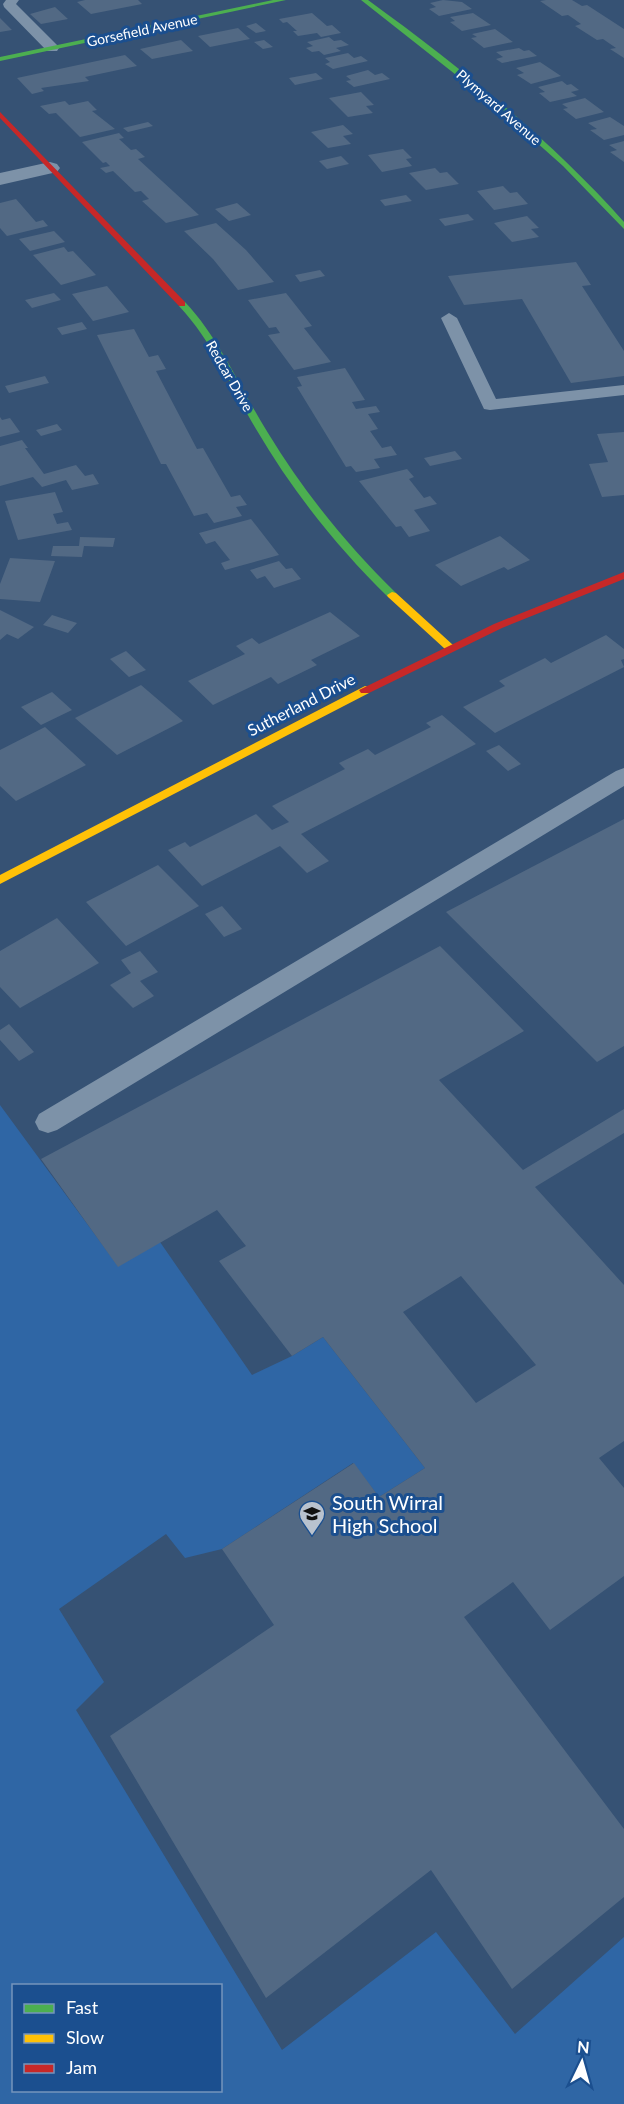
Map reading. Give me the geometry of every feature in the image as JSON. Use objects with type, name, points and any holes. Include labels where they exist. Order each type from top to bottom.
[{"type":"street","name":"Gorsefield Avenue","points":[[0,59],[283,0]]},
{"type":"street","name":"Plymyard Avenue","points":[[364,0],[432,49],[496,103],[562,163],[624,227]]},
{"type":"street","name":"Redcar Drive","points":[[0,114],[199,322],[274,454],[331,534],[377,582],[449,647]]},
{"type":"street","points":[[0,179],[50,168]]},
{"type":"street","name":"Sutherland Drive","points":[[0,880],[80,836],[449,647],[579,591],[624,575]]},
{"type":"lane","points":[[14,0],[9,4],[52,48]]},
{"type":"lane","points":[[449,318],[490,405],[624,390]]},
{"type":"lane","points":[[48,1122],[624,776]]},
{"type":"shaded area","points":[[0,1105],[118,1266],[160,1242],[252,1375],[292,1356],[323,1337],[425,1468],[379,1497],[353,1463],[222,1549],[185,1558],[166,1534],[59,1609],[104,1682],[76,1710],[282,2050],[436,1932],[515,2034],[624,1937],[624,2104],[0,2104]]},
{"type":"building","points":[[138,0],[142,4],[91,14],[77,2]]},
{"type":"building","points":[[443,0],[462,2],[472,9],[439,16],[429,9],[436,7],[430,3]]},
{"type":"building","points":[[572,0],[582,6],[587,5],[624,29],[624,58],[610,49],[616,48],[603,39],[597,40],[575,26],[581,24],[574,19],[568,15],[562,16],[540,1]]},
{"type":"building","points":[[55,7],[68,19],[41,24],[30,14]]},
{"type":"building","points":[[312,13],[327,26],[332,25],[341,33],[321,37],[317,33],[298,36],[293,31],[297,31],[287,22],[283,23],[279,19]]},
{"type":"building","points":[[473,13],[491,25],[462,31],[450,22],[455,21],[450,17]]},
{"type":"building","points":[[0,18],[12,30],[0,32]]},
{"type":"building","points":[[256,23],[266,31],[256,33],[246,26]]},
{"type":"building","points":[[238,28],[250,39],[210,47],[198,36]]},
{"type":"building","points":[[495,29],[513,42],[484,48],[471,38],[477,37],[472,34]]},
{"type":"building","points":[[329,37],[334,41],[341,40],[349,45],[336,48],[341,51],[324,55],[319,51],[312,52],[306,48],[313,46],[307,42]]},
{"type":"building","points":[[181,40],[193,51],[152,59],[140,49]]},
{"type":"building","points":[[264,40],[273,47],[263,49],[254,42]]},
{"type":"building","points":[[519,48],[524,51],[529,50],[537,56],[502,63],[496,59],[503,57],[496,52]]},
{"type":"building","points":[[348,53],[354,58],[361,56],[368,61],[333,69],[325,64],[330,62],[325,58]]},
{"type":"building","points":[[125,55],[137,66],[85,77],[89,81],[41,88],[44,91],[32,94],[17,78]]},
{"type":"building","points":[[540,62],[561,76],[531,84],[517,75],[524,73],[516,68]]},
{"type":"building","points":[[368,70],[375,75],[382,73],[390,79],[354,87],[346,81],[351,80],[346,76]]},
{"type":"building","points":[[316,73],[323,79],[295,85],[289,78]]},
{"type":"building","points":[[562,81],[579,90],[571,92],[577,96],[550,102],[539,93],[545,92],[538,87]]},
{"type":"building","points":[[361,92],[374,105],[366,106],[373,113],[348,117],[329,98]]},
{"type":"building","points":[[585,98],[604,112],[576,119],[563,109],[568,108],[562,104]]},
{"type":"building","points":[[65,101],[69,105],[88,101],[97,110],[92,111],[115,129],[80,137],[56,113],[49,114],[40,106]]},
{"type":"building","points":[[610,117],[624,126],[624,135],[604,140],[590,130],[597,129],[588,123]]},
{"type":"building","points":[[148,122],[153,126],[128,132],[123,128]]},
{"type":"building","points":[[343,125],[353,134],[343,136],[351,144],[328,148],[311,132]]},
{"type":"building","points":[[119,133],[124,138],[119,139],[131,150],[136,149],[145,157],[138,159],[199,215],[166,223],[142,201],[149,199],[141,191],[135,192],[113,171],[106,173],[100,168],[110,166],[106,162],[103,163],[82,142]]},
{"type":"building","points":[[624,141],[624,162],[610,152],[617,150],[609,145]]},
{"type":"building","points":[[403,149],[412,158],[406,159],[412,166],[382,172],[368,155]]},
{"type":"building","points":[[341,156],[349,164],[327,169],[319,161]]},
{"type":"building","points":[[435,168],[440,173],[447,172],[459,184],[426,190],[409,173]]},
{"type":"building","points":[[503,186],[510,193],[517,192],[528,204],[494,210],[477,191]]},
{"type":"building","points":[[406,195],[412,201],[385,206],[380,200]]},
{"type":"building","points":[[16,199],[36,222],[43,220],[48,226],[7,236],[0,228],[0,203]]},
{"type":"building","points":[[237,203],[251,215],[229,221],[215,209]]},
{"type":"building","points":[[468,214],[474,220],[445,226],[439,219]]},
{"type":"building","points":[[527,216],[539,228],[531,229],[539,237],[512,242],[494,223]]},
{"type":"building","points":[[216,223],[246,250],[274,282],[238,290],[213,259],[184,231]]},
{"type":"building","points":[[54,231],[65,242],[30,251],[19,239]]},
{"type":"building","points":[[64,247],[68,252],[73,251],[96,275],[61,285],[33,255]]},
{"type":"building","points":[[576,262],[591,285],[582,286],[624,351],[624,376],[571,383],[522,299],[464,305],[448,276]]},
{"type":"building","points":[[320,270],[325,276],[300,282],[295,275]]},
{"type":"building","points":[[107,286],[129,312],[93,321],[72,294]]},
{"type":"building","points":[[54,293],[61,300],[32,308],[25,300]]},
{"type":"building","points":[[286,293],[312,326],[304,328],[331,362],[294,370],[268,335],[280,333],[276,327],[269,328],[248,300]]},
{"type":"building","points":[[82,322],[87,329],[62,335],[57,328]]},
{"type":"building","points":[[134,329],[149,357],[158,355],[166,369],[156,371],[197,449],[203,448],[231,497],[240,495],[247,505],[236,507],[242,516],[214,523],[207,513],[194,516],[166,464],[161,464],[97,335]]},
{"type":"building","points":[[345,368],[365,400],[352,402],[356,409],[376,406],[380,412],[368,414],[378,429],[370,431],[382,448],[391,446],[397,455],[374,459],[380,468],[356,472],[351,466],[346,467],[297,387],[302,386],[297,377]]},
{"type":"building","points":[[45,376],[49,383],[9,393],[5,386]]},
{"type":"building","points":[[0,417],[2,420],[10,418],[20,432],[0,437]]},
{"type":"building","points":[[57,424],[62,430],[41,436],[36,430]]},
{"type":"building","points":[[624,432],[624,495],[602,497],[589,464],[608,462],[597,434]]},
{"type":"building","points":[[22,440],[28,448],[25,448],[44,474],[76,465],[85,476],[93,474],[99,484],[72,490],[66,480],[42,487],[33,477],[0,486],[0,446]]},
{"type":"building","points":[[455,451],[462,459],[430,466],[424,458]]},
{"type":"building","points":[[407,469],[414,477],[409,479],[424,498],[430,496],[437,504],[414,510],[430,531],[409,537],[401,526],[396,527],[359,481]]},
{"type":"building","points":[[55,492],[63,512],[53,514],[57,524],[68,522],[72,530],[18,540],[5,501]]},
{"type":"building","points":[[251,519],[279,555],[225,570],[221,563],[230,560],[215,541],[206,544],[199,533]]},
{"type":"building","points":[[500,536],[530,560],[508,570],[504,567],[461,586],[435,565]]},
{"type":"building","points":[[80,537],[115,538],[113,547],[84,546],[82,557],[51,556],[53,546],[79,546]]},
{"type":"building","points":[[10,558],[55,561],[40,602],[0,599],[0,584]]},
{"type":"building","points":[[279,561],[286,569],[292,568],[301,579],[274,588],[265,576],[257,579],[250,570]]},
{"type":"building","points":[[0,610],[34,627],[18,639],[7,634],[0,640]]},
{"type":"building","points":[[330,612],[360,636],[311,660],[317,665],[278,684],[271,677],[213,705],[188,681],[245,654],[236,646],[252,638],[259,644]]},
{"type":"building","points":[[52,615],[77,623],[68,633],[43,625]]},
{"type":"building","points":[[606,635],[624,649],[624,659],[621,660],[624,667],[495,733],[463,707],[505,686],[499,681],[545,658],[551,663]]},
{"type":"building","points":[[126,651],[146,670],[129,677],[110,659]]},
{"type":"building","points":[[141,685],[183,721],[117,755],[75,718]]},
{"type":"building","points":[[52,692],[72,710],[41,725],[21,707]]},
{"type":"building","points":[[442,715],[476,744],[301,834],[329,861],[307,873],[280,846],[202,886],[168,850],[185,842],[190,847],[256,814],[272,830],[289,822],[272,806],[345,769],[339,763],[368,749],[375,755],[431,727],[426,723]]},
{"type":"building","points":[[45,727],[86,765],[16,801],[0,786],[0,750]]},
{"type":"building","points":[[499,745],[521,764],[508,771],[486,751]]},
{"type":"building","points":[[624,819],[624,1046],[597,1062],[446,912]]},
{"type":"building","points":[[158,865],[199,906],[126,946],[86,902]]},
{"type":"building","points":[[222,906],[242,929],[224,937],[205,914]]},
{"type":"building","points":[[57,918],[99,963],[20,1008],[0,987],[0,951]]},
{"type":"building","points":[[440,946],[524,1031],[439,1080],[523,1170],[624,1109],[624,1133],[535,1187],[624,1285],[624,1441],[599,1458],[624,1488],[624,1576],[550,1630],[513,1582],[464,1617],[624,1829],[624,1897],[512,1989],[431,1870],[266,1998],[110,1736],[274,1625],[222,1549],[354,1463],[379,1497],[425,1468],[323,1337],[292,1356],[219,1261],[246,1246],[217,1210],[118,1267],[41,1159]],"holes":[[[461,1276],[536,1365],[476,1403],[403,1312]]]},
{"type":"building","points":[[140,951],[158,972],[140,981],[154,996],[133,1008],[110,985],[131,973],[121,960]]},
{"type":"building","points":[[9,1024],[34,1052],[19,1061],[0,1040],[0,1030]]},
{"type":"traffic: fast","points":[[0,59],[283,0]]},
{"type":"traffic: fast","points":[[364,0],[433,51],[501,106],[566,165],[624,227]]},
{"type":"traffic: fast","points":[[182,304],[199,322],[262,432],[308,501],[333,534],[392,595]]},
{"type":"traffic: slow","points":[[392,595],[449,647]]},
{"type":"traffic: slow","points":[[0,880],[365,690]]},
{"type":"traffic: jam","points":[[0,114],[182,304]]},
{"type":"traffic: jam","points":[[365,690],[498,626],[624,575]]},
{"type":"place","name":"South Wirral High School","points":[[312,1537]]}]
